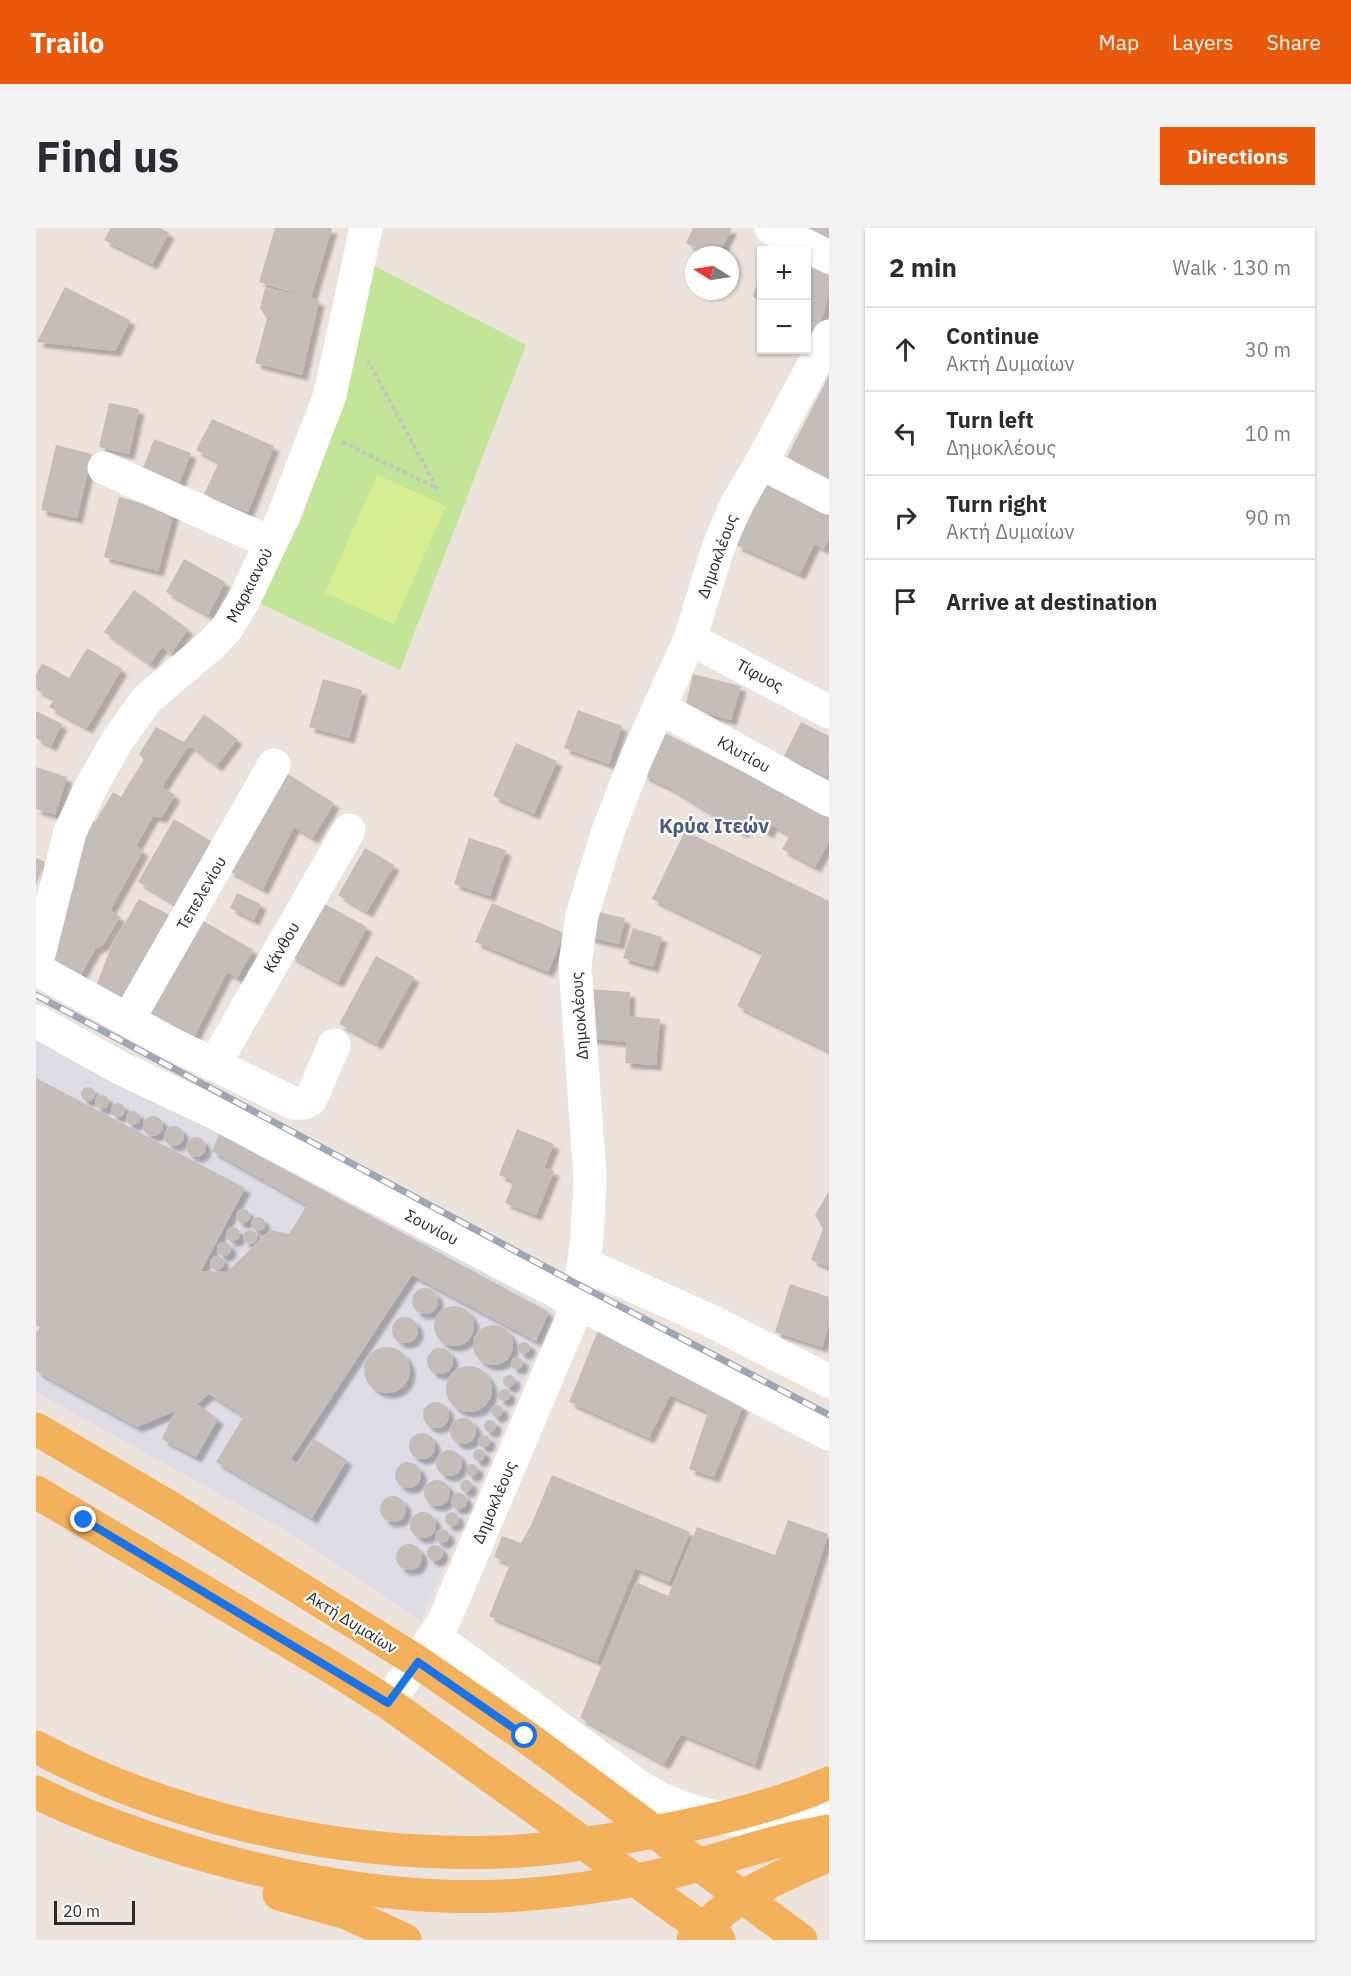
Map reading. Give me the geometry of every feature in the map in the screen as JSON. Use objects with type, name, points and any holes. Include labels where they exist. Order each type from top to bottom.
[{"type":"main road","name":"Ακτή Δυμαίων","points":[[36,1429],[166,1505],[426,1650],[525,1736],[801,1940]]},
{"type":"main road","points":[[36,1492],[388,1703],[719,1940]]},
{"type":"main road","points":[[36,1747],[130,1790],[205,1814],[314,1839],[358,1846],[436,1851],[512,1851],[567,1847],[632,1836],[695,1824],[797,1797],[829,1783]]},
{"type":"main road","points":[[36,1792],[117,1827],[193,1853],[270,1872],[349,1886],[429,1895],[499,1896],[570,1891],[639,1880],[785,1839],[829,1831]]},
{"type":"main road","points":[[117,1827],[164,1854],[214,1876],[347,1912],[405,1940]]},
{"type":"main road","points":[[693,1940],[725,1908],[752,1890],[829,1855]]},
{"type":"street","name":"Μαρκιανού","points":[[36,968],[70,832],[90,789],[132,717],[146,700],[211,645],[227,628],[244,600],[271,543],[330,395],[366,228]]},
{"type":"street","points":[[771,228],[829,257]]},
{"type":"street","name":"Δημοκλέους","points":[[388,1703],[426,1650],[450,1608],[578,1304],[584,1264],[590,1176],[575,964],[582,915],[607,834],[636,759],[690,639],[718,548],[736,505],[829,336]]},
{"type":"street","points":[[761,463],[829,498]]},
{"type":"street","points":[[104,468],[271,543]]},
{"type":"street","name":"Τίφυος","points":[[690,639],[829,712]]},
{"type":"street","name":"Κλυτίου","points":[[659,707],[829,801]]},
{"type":"street","name":"Τεπελενίου","points":[[128,1020],[274,765]]},
{"type":"street","name":"Κάνθου","points":[[214,1065],[349,830]]},
{"type":"street","points":[[36,968],[128,1020],[293,1103],[304,1103],[310,1099],[334,1046]]},
{"type":"street","name":"Σουνίου","points":[[36,1021],[122,1069],[220,1116],[829,1434]]},
{"type":"street","points":[[584,1264],[711,1321],[829,1381]]},
{"type":"street","points":[[426,1650],[640,1787],[686,1810],[720,1819],[744,1822],[799,1820],[829,1815]]},
{"type":"path","points":[[317,430],[437,488],[346,318]]},
{"type":"shaded area","points":[[36,1036],[220,1128],[553,1311],[421,1621],[292,1534],[36,1392]]},
{"type":"green space","points":[[371,264],[526,345],[400,670],[259,603],[301,520],[343,405]]},
{"type":"green space","points":[[377,475],[446,506],[394,624],[325,593]]},
{"type":"building","points":[[111,228],[160,228],[169,233],[152,264],[104,240]]},
{"type":"building","points":[[275,228],[332,228],[311,297],[319,301],[302,375],[255,363],[267,319],[260,308],[265,288],[308,297],[259,282]]},
{"type":"building","points":[[693,228],[732,228],[723,246],[692,246],[686,243]]},
{"type":"building","points":[[805,228],[829,228],[829,241]]},
{"type":"building","points":[[811,266],[829,275],[829,291],[824,313],[814,335],[811,334]]},
{"type":"building","points":[[757,284],[757,299],[753,297]]},
{"type":"building","points":[[65,287],[130,320],[115,351],[37,342]]},
{"type":"building","points":[[829,375],[829,480],[787,457]]},
{"type":"building","points":[[109,403],[139,409],[129,454],[99,447]]},
{"type":"building","points":[[212,419],[274,446],[248,512],[204,494],[219,462],[196,450]]},
{"type":"building","points":[[154,439],[191,453],[178,486],[141,473]]},
{"type":"building","points":[[56,445],[92,454],[77,518],[41,510]]},
{"type":"building","points":[[769,479],[829,509],[829,539],[824,549],[814,544],[800,574],[736,545]]},
{"type":"building","points":[[119,497],[174,512],[158,571],[104,557]]},
{"type":"building","points":[[184,559],[225,582],[208,615],[166,592]]},
{"type":"building","points":[[134,590],[188,629],[171,654],[162,647],[150,664],[104,632]]},
{"type":"building","points":[[87,648],[122,669],[87,728],[49,707],[54,699],[36,689],[36,675],[42,663],[69,678]]},
{"type":"building","points":[[693,674],[741,686],[731,720],[685,708]]},
{"type":"building","points":[[323,679],[362,690],[349,738],[309,727]]},
{"type":"building","points":[[578,710],[622,726],[609,764],[564,748]]},
{"type":"building","points":[[36,711],[62,724],[51,746],[36,738]]},
{"type":"building","points":[[204,714],[237,739],[217,766],[189,745],[162,787],[175,795],[162,817],[153,816],[136,846],[143,851],[110,910],[120,917],[103,945],[95,949],[78,980],[56,968],[51,945],[61,910],[74,887],[69,885],[68,878],[92,820],[95,822],[113,792],[121,797],[144,759],[139,754],[156,727],[184,742]]},
{"type":"building","points":[[801,722],[829,736],[828,777],[784,756]]},
{"type":"building","points":[[665,733],[809,804],[829,817],[829,842],[815,867],[782,849],[790,835],[772,825],[768,833],[749,822],[743,833],[672,789],[643,775]]},
{"type":"building","points":[[516,743],[557,761],[534,814],[493,796]]},
{"type":"building","points":[[36,767],[67,777],[55,815],[36,809]]},
{"type":"building","points":[[286,773],[334,803],[313,838],[294,827],[263,889],[228,870]]},
{"type":"building","points":[[174,819],[211,841],[175,904],[138,882]]},
{"type":"building","points":[[685,831],[829,901],[829,1051],[737,1006],[763,953],[652,899]]},
{"type":"building","points":[[469,838],[506,850],[490,896],[454,884]]},
{"type":"building","points":[[365,848],[394,865],[367,912],[338,895]]},
{"type":"building","points":[[36,858],[45,862],[36,885]]},
{"type":"building","points":[[237,893],[261,904],[254,920],[230,908]]},
{"type":"building","points":[[139,899],[173,917],[128,1004],[96,986],[111,947]]},
{"type":"building","points":[[319,901],[367,927],[338,982],[290,956]]},
{"type":"building","points":[[492,903],[564,933],[548,972],[475,942]]},
{"type":"building","points":[[594,911],[625,918],[619,944],[588,937]]},
{"type":"building","points":[[200,919],[253,950],[237,978],[227,972],[191,1043],[145,1018]]},
{"type":"building","points":[[633,928],[662,937],[653,967],[623,958]]},
{"type":"building","points":[[376,956],[414,977],[377,1044],[339,1024]]},
{"type":"building","points":[[589,989],[630,992],[629,1016],[660,1019],[656,1065],[625,1063],[627,1042],[585,1038]]},
{"type":"building","points":[[36,1078],[245,1188],[201,1271],[227,1272],[270,1230],[289,1234],[307,1205],[212,1151],[219,1134],[549,1312],[536,1341],[412,1275],[291,1459],[298,1464],[314,1439],[347,1460],[312,1518],[216,1462],[244,1416],[209,1394],[197,1404],[218,1419],[196,1457],[162,1439],[175,1411],[137,1427],[36,1371],[36,1333],[40,1327],[36,1325]]},
{"type":"building","points":[[88,1087],[93,1089],[95,1094],[93,1099],[88,1101],[83,1099],[81,1094],[83,1089]]},
{"type":"building","points":[[102,1095],[107,1097],[109,1102],[107,1107],[102,1109],[97,1107],[95,1102],[97,1097]]},
{"type":"building","points":[[118,1103],[123,1105],[125,1110],[123,1115],[118,1117],[113,1115],[111,1110],[113,1105]]},
{"type":"building","points":[[133,1111],[138,1113],[140,1118],[138,1123],[133,1125],[128,1123],[126,1118],[128,1113]]},
{"type":"building","points":[[149,1116],[157,1116],[163,1122],[163,1130],[157,1136],[149,1136],[143,1130],[143,1122]]},
{"type":"building","points":[[170,1126],[178,1126],[184,1132],[184,1140],[178,1146],[170,1146],[164,1140],[164,1132]]},
{"type":"building","points":[[517,1129],[554,1144],[544,1168],[554,1171],[536,1215],[505,1203],[514,1181],[499,1175]]},
{"type":"building","points":[[192,1137],[200,1137],[206,1143],[206,1151],[200,1157],[192,1157],[186,1151],[186,1143]]},
{"type":"building","points":[[829,1191],[829,1267],[811,1260],[823,1229],[815,1215]]},
{"type":"building","points":[[243,1209],[248,1211],[250,1216],[248,1221],[243,1223],[238,1221],[236,1216],[238,1211]]},
{"type":"building","points":[[258,1217],[263,1219],[265,1224],[263,1229],[258,1231],[253,1229],[251,1224],[253,1219]]},
{"type":"building","points":[[233,1227],[238,1229],[240,1234],[238,1239],[233,1241],[228,1239],[226,1234],[228,1229]]},
{"type":"building","points":[[250,1230],[255,1232],[257,1237],[255,1242],[250,1244],[245,1242],[243,1237],[245,1232]]},
{"type":"building","points":[[224,1242],[229,1244],[231,1249],[229,1254],[224,1256],[219,1254],[217,1249],[219,1244]]},
{"type":"building","points":[[217,1256],[222,1258],[224,1263],[222,1268],[217,1270],[212,1268],[210,1263],[212,1258]]},
{"type":"building","points":[[790,1284],[829,1297],[829,1323],[822,1347],[775,1332]]},
{"type":"building","points":[[425,1288],[434,1292],[438,1301],[434,1310],[425,1314],[416,1310],[412,1301],[416,1292]]},
{"type":"building","points":[[454,1306],[462,1307],[468,1312],[473,1318],[473,1334],[468,1340],[462,1345],[454,1346],[446,1345],[440,1340],[435,1334],[434,1326],[435,1318],[440,1312],[446,1307]]},
{"type":"building","points":[[405,1317],[414,1321],[418,1330],[414,1339],[405,1343],[396,1339],[392,1330],[396,1321]]},
{"type":"building","points":[[493,1325],[501,1326],[507,1331],[512,1337],[512,1353],[507,1359],[501,1364],[493,1365],[485,1364],[479,1359],[474,1353],[473,1345],[474,1337],[479,1331],[485,1326]]},
{"type":"building","points":[[599,1328],[743,1406],[714,1477],[689,1469],[708,1412],[670,1395],[649,1438],[569,1402]]},
{"type":"building","points":[[526,1342],[530,1348],[526,1354],[522,1354],[518,1346]]},
{"type":"building","points":[[387,1347],[403,1354],[410,1370],[403,1386],[387,1393],[371,1386],[364,1370],[371,1354]]},
{"type":"building","points":[[440,1348],[449,1352],[453,1361],[449,1370],[440,1374],[431,1370],[427,1361],[431,1352]]},
{"type":"building","points":[[519,1357],[523,1363],[519,1369],[515,1369],[511,1361]]},
{"type":"building","points":[[469,1366],[485,1373],[492,1389],[485,1405],[469,1412],[453,1405],[446,1389],[453,1373]]},
{"type":"building","points":[[511,1375],[515,1381],[511,1387],[507,1387],[503,1379]]},
{"type":"building","points":[[506,1389],[510,1395],[506,1401],[502,1401],[498,1393]]},
{"type":"building","points":[[436,1402],[445,1406],[449,1415],[445,1424],[436,1428],[427,1424],[423,1415],[427,1406]]},
{"type":"building","points":[[499,1405],[503,1411],[499,1417],[495,1417],[491,1409]]},
{"type":"building","points":[[463,1418],[472,1422],[476,1431],[472,1440],[463,1444],[454,1440],[450,1431],[454,1422]]},
{"type":"building","points":[[492,1420],[496,1426],[492,1432],[488,1432],[484,1424]]},
{"type":"building","points":[[422,1433],[431,1437],[435,1446],[431,1455],[422,1459],[413,1455],[409,1446],[413,1437]]},
{"type":"building","points":[[486,1435],[490,1441],[486,1447],[482,1447],[478,1439]]},
{"type":"building","points":[[481,1449],[485,1455],[481,1461],[477,1461],[473,1453]]},
{"type":"building","points":[[449,1450],[458,1454],[462,1463],[458,1472],[449,1476],[440,1472],[436,1463],[440,1454]]},
{"type":"building","points":[[408,1462],[417,1466],[421,1475],[417,1484],[408,1488],[399,1484],[395,1475],[399,1466]]},
{"type":"building","points":[[474,1464],[478,1470],[474,1476],[470,1476],[466,1468]]},
{"type":"building","points":[[552,1475],[690,1532],[669,1582],[635,1568],[597,1661],[489,1616],[510,1564],[494,1557],[502,1536],[521,1543]]},
{"type":"building","points":[[437,1480],[446,1484],[450,1493],[446,1502],[437,1506],[428,1502],[424,1493],[428,1484]]},
{"type":"building","points":[[468,1480],[472,1486],[468,1492],[464,1492],[460,1484]]},
{"type":"building","points":[[459,1493],[467,1501],[459,1509],[451,1501]]},
{"type":"building","points":[[393,1496],[402,1500],[406,1509],[402,1518],[393,1522],[384,1518],[380,1509],[384,1500]]},
{"type":"building","points":[[423,1512],[432,1516],[436,1525],[432,1534],[423,1538],[414,1534],[410,1525],[414,1516]]},
{"type":"building","points":[[449,1512],[455,1512],[459,1519],[455,1526],[449,1526],[445,1522],[445,1516]]},
{"type":"building","points":[[788,1520],[828,1534],[755,1765],[681,1734],[664,1764],[580,1718],[636,1582],[668,1596],[697,1527],[775,1555]]},
{"type":"building","points":[[439,1529],[445,1529],[449,1536],[445,1543],[439,1543],[435,1539],[435,1533]]},
{"type":"building","points":[[409,1544],[418,1548],[422,1557],[418,1566],[409,1570],[400,1566],[396,1557],[400,1548]]},
{"type":"building","points":[[435,1545],[443,1553],[435,1561],[427,1553]]},
{"type":"railway","points":[[36,995],[581,1286],[829,1415]]},
{"type":"district","name":"Κρύα Ιτεών","points":[[714,826]]},
{"type":"route","points":[[84,1520],[388,1703],[418,1662],[525,1736]]}]
